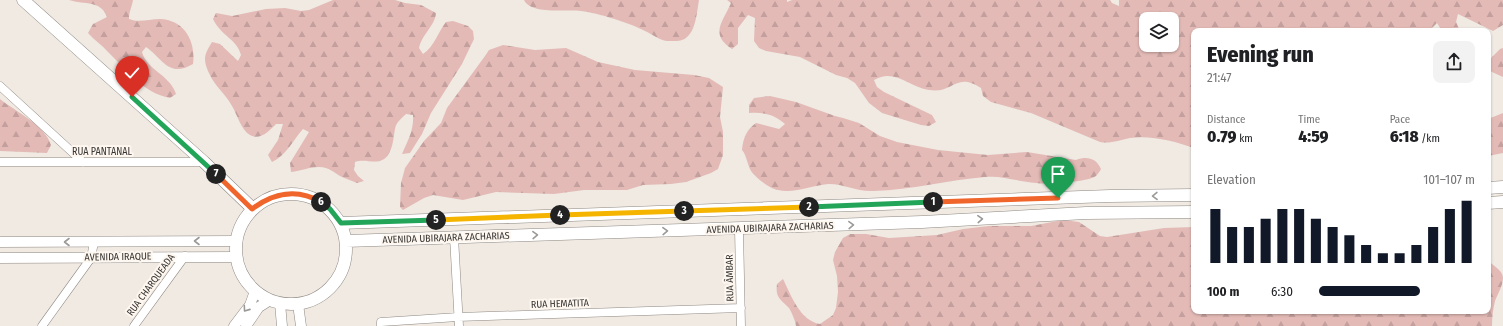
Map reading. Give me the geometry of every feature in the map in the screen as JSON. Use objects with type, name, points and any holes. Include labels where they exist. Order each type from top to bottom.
[{"type":"main road","points":[[23,0],[204,162],[252,209]]},
{"type":"main road","points":[[1491,188],[1503,187]]},
{"type":"main road","points":[[297,193],[309,196],[320,201],[330,209],[341,223],[346,241],[346,255],[342,269],[335,282],[325,293],[312,300],[298,304],[275,302],[255,291],[247,283],[240,270],[236,257],[236,241],[239,229],[245,218],[252,209],[262,202],[273,196],[285,194],[297,193]]},
{"type":"main road","name":"AVENIDA UBIRAJARA ZACHARIAS","points":[[341,223],[1102,196],[1191,196]]},
{"type":"main road","points":[[1491,203],[1503,202]]},
{"type":"main road","name":"AVENIDA UBIRAJARA ZACHARIAS","points":[[346,241],[739,229],[922,222],[1086,213],[1191,212]]},
{"type":"street","points":[[0,86],[83,162]]},
{"type":"street","name":"RUA PANTANAL","points":[[0,162],[204,162]]},
{"type":"street","name":"RUA ÂMBAR","points":[[739,229],[741,326]]},
{"type":"street","points":[[454,237],[459,326]]},
{"type":"street","name":"AVENIDA IRAQUE","points":[[0,242],[236,241]]},
{"type":"street","points":[[42,326],[92,258],[94,242]]},
{"type":"street","name":"AVENIDA IRAQUE","points":[[0,258],[185,256],[236,257]]},
{"type":"street","name":"RUA CHARQUEADA","points":[[134,326],[185,256]]},
{"type":"street","points":[[234,326],[250,305],[255,291]]},
{"type":"street","points":[[246,326],[259,307],[275,302],[282,326]]},
{"type":"street","points":[[298,304],[300,326]]},
{"type":"street","name":"RUA HEMATITA","points":[[381,324],[458,317],[741,308]]},
{"type":"green space","points":[[69,0],[133,0],[129,19],[137,21],[160,19],[169,20],[182,28],[187,34],[193,48],[193,64],[185,68],[172,68],[162,62],[146,47],[142,52],[149,63],[169,82],[176,94],[170,98],[160,95],[136,80],[88,33],[93,24],[107,17],[101,8],[97,5]]},
{"type":"green space","points":[[333,0],[395,0],[421,5],[436,13],[435,18],[419,48],[423,54],[433,43],[446,22],[453,21],[468,26],[473,31],[474,39],[462,64],[431,113],[422,134],[410,153],[402,154],[413,125],[413,115],[406,114],[397,124],[392,147],[388,156],[380,161],[355,162],[354,170],[364,181],[357,183],[323,167],[291,172],[290,163],[309,132],[303,129],[285,152],[272,162],[268,155],[278,140],[283,124],[276,124],[267,132],[257,137],[247,133],[230,102],[212,79],[205,62],[206,52],[212,42],[220,44],[238,61],[241,55],[236,45],[216,25],[213,19],[216,13],[232,16],[266,9],[285,8],[301,11],[309,10]]},
{"type":"green space","points":[[524,0],[699,0],[696,20],[690,34],[683,40],[667,41],[631,25],[605,16],[581,11],[541,10],[528,5]]},
{"type":"green space","points":[[727,0],[787,0],[787,2],[792,0],[1110,0],[1112,3],[1119,6],[1119,0],[1503,0],[1503,25],[1493,31],[1491,28],[1487,28],[1458,14],[1456,22],[1459,28],[1440,28],[1437,23],[1432,28],[1191,28],[1191,147],[1170,141],[1146,137],[1100,142],[1031,113],[991,102],[983,96],[981,88],[972,83],[960,82],[944,89],[929,90],[895,77],[888,76],[874,80],[877,87],[884,92],[932,115],[936,122],[929,126],[921,125],[882,113],[869,103],[855,83],[847,78],[836,75],[800,57],[766,51],[759,48],[754,41],[755,18],[748,15],[738,28],[738,44],[732,49],[721,38],[719,33],[731,3]]},
{"type":"green space","points":[[503,45],[535,50],[566,48],[598,62],[635,70],[694,75],[709,78],[723,87],[720,117],[723,132],[723,155],[718,169],[686,182],[643,185],[627,190],[584,190],[554,194],[496,192],[463,200],[433,195],[424,198],[403,210],[400,207],[401,183],[405,168],[424,141],[441,123],[447,108],[489,50]]},
{"type":"green space","points":[[1503,48],[1503,77],[1491,71],[1491,58]]},
{"type":"green space","points":[[770,96],[796,102],[859,123],[880,136],[897,142],[938,150],[988,155],[1027,152],[1076,160],[1087,158],[1097,162],[1101,169],[1096,176],[1092,178],[1058,183],[1041,184],[991,177],[971,178],[888,190],[868,191],[829,184],[790,191],[778,190],[767,185],[753,174],[742,150],[746,134],[756,123],[779,129],[785,124],[768,114],[749,113],[749,105],[754,98]]},
{"type":"green space","points":[[0,99],[29,119],[43,131],[51,145],[47,153],[0,151]]},
{"type":"green space","points":[[1503,113],[1503,153],[1491,155],[1491,118]]},
{"type":"green space","points":[[1063,220],[1079,222],[1100,236],[1107,237],[1164,228],[1191,227],[1191,314],[1491,314],[1491,263],[1501,272],[1503,280],[1495,301],[1492,326],[796,326],[789,308],[779,298],[777,292],[777,284],[783,279],[802,313],[813,322],[820,324],[833,315],[836,308],[838,292],[837,276],[833,260],[835,252],[843,238],[850,234],[866,234],[889,238],[937,235],[963,229],[989,226],[1031,226]]},
{"type":"route","points":[[132,97],[204,162],[252,209],[273,196],[297,193],[320,201],[330,209],[341,223],[1058,198]]}]
